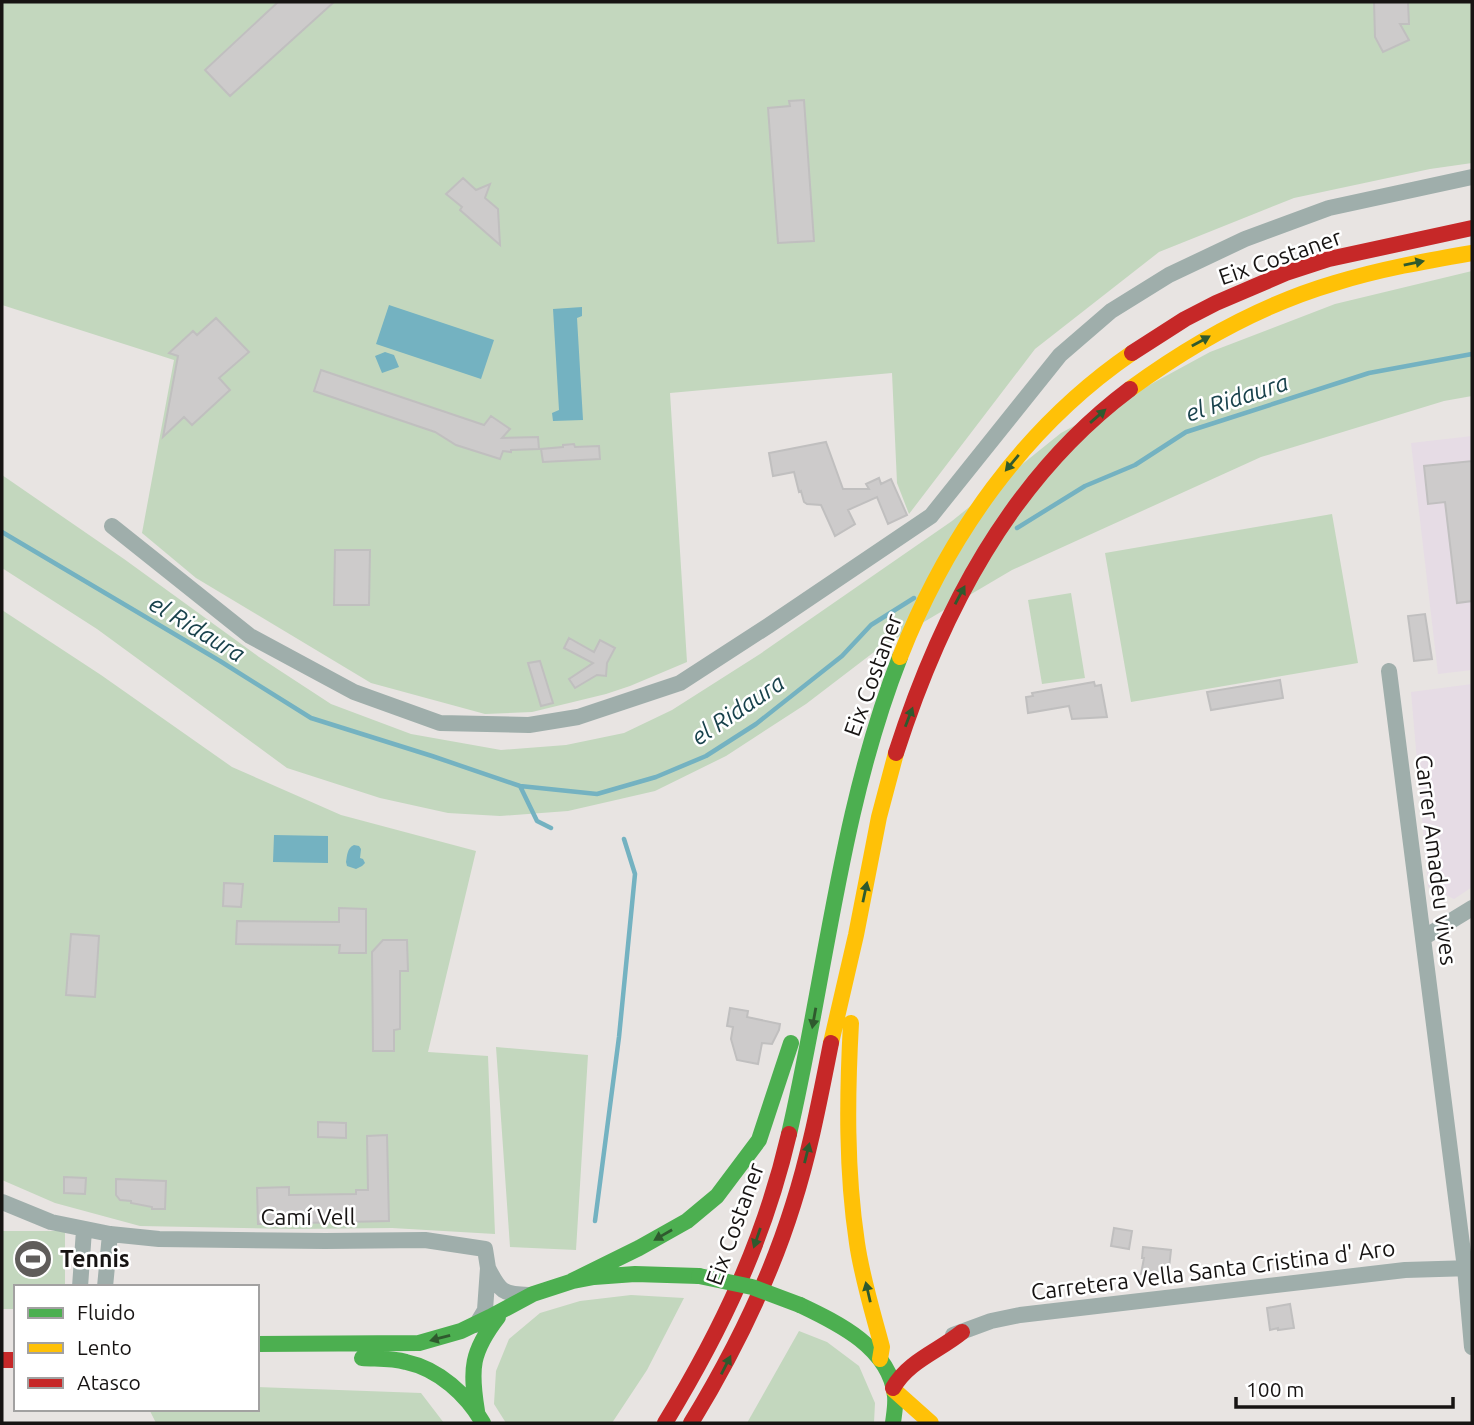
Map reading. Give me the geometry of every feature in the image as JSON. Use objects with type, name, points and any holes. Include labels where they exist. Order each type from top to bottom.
[{"type":"main road","name":"Eix Costaner","points":[[665,1423],[723,1321],[747,1267],[773,1190],[806,1058],[829,926],[860,781],[893,676],[905,644],[945,562],[995,483],[1027,446],[1077,397],[1168,328],[1219,301],[1312,264],[1472,228]]},
{"type":"main road","name":"Eix Costaner","points":[[691,1423],[718,1380],[744,1330],[785,1230],[808,1151],[889,777],[931,657],[950,614],[994,536],[1022,497],[1095,418],[1144,378],[1183,351],[1229,325],[1289,298],[1414,262],[1472,253]]},
{"type":"main road","points":[[259,1344],[419,1343],[443,1338],[476,1325],[531,1295],[572,1281],[687,1221],[717,1196],[759,1140],[786,1060],[804,993],[829,926]]},
{"type":"main road","points":[[851,958],[852,1011],[847,1110],[850,1176],[858,1244],[869,1299],[882,1348],[882,1362],[893,1389],[893,1423]]},
{"type":"main road","points":[[572,1281],[631,1272],[663,1273],[699,1276],[752,1287],[828,1318],[845,1329],[882,1362]]},
{"type":"main road","points":[[480,1418],[472,1381],[473,1362],[477,1346],[502,1311]]},
{"type":"main road","points":[[893,1389],[899,1376],[911,1366],[962,1332]]},
{"type":"main road","points":[[259,1359],[390,1359],[421,1366],[462,1396],[480,1418]]},
{"type":"main road","points":[[893,1389],[931,1423]]},
{"type":"street","points":[[112,526],[250,636],[354,692],[440,723],[529,725],[578,717],[680,683],[931,516],[1060,355],[1111,311],[1168,275],[1245,240],[1329,208],[1472,177]]},
{"type":"street","name":"Carrer Amadeu vives","points":[[1389,671],[1469,1268],[1472,1347]]},
{"type":"street","points":[[1423,938],[1472,908]]},
{"type":"street","name":"Camí Vell","points":[[2,1202],[51,1222],[84,1230],[159,1239],[425,1240],[485,1249],[488,1268],[496,1284],[508,1294],[531,1295]]},
{"type":"street","points":[[80,1285],[84,1230]]},
{"type":"street","points":[[105,1285],[110,1234]]},
{"type":"street","points":[[476,1325],[485,1310],[488,1268]]},
{"type":"street","name":"Carretera Vella Santa Cristina d' Aro","points":[[882,1362],[908,1357],[939,1340],[992,1321],[1020,1315],[1405,1270],[1469,1268]]},
{"type":"shaded area","points":[[1472,436],[1472,670],[1438,674],[1411,443]]},
{"type":"shaded area","points":[[1472,684],[1472,887],[1454,899],[1428,887],[1411,692]]},
{"type":"green space","points":[[2,2],[1472,2],[1472,163],[1430,169],[1294,198],[1159,252],[1035,349],[909,514],[897,483],[892,373],[670,393],[687,662],[606,694],[532,712],[485,714],[371,683],[196,578],[142,533],[174,360],[2,305]]},
{"type":"green space","points":[[1472,271],[1472,396],[1444,401],[1261,457],[1012,570],[878,649],[806,704],[726,756],[655,791],[568,811],[500,816],[448,813],[380,798],[287,768],[97,629],[2,568],[2,475],[259,657],[331,704],[411,734],[501,750],[566,745],[624,733],[672,710],[760,654],[952,521],[1061,433],[1210,352],[1335,304]]},
{"type":"green space","points":[[1332,514],[1358,663],[1131,702],[1105,553]]},
{"type":"green space","points":[[1071,593],[1085,678],[1042,684],[1028,600]]},
{"type":"green space","points":[[2,610],[101,675],[232,767],[341,815],[476,851],[428,1052],[488,1056],[495,1234],[392,1228],[140,1226],[55,1203],[2,1180]]},
{"type":"green space","points":[[496,1047],[588,1055],[576,1250],[510,1247]]},
{"type":"green space","name":"Tennis","points":[[2,1231],[65,1231],[65,1285],[14,1285],[14,1309],[2,1309]]},
{"type":"green space","points":[[631,1295],[684,1298],[647,1370],[612,1423],[506,1423],[494,1404],[496,1371],[509,1339],[540,1313],[580,1301]]},
{"type":"green space","points":[[799,1331],[827,1342],[859,1366],[875,1403],[874,1423],[747,1423]]},
{"type":"green space","points":[[259,1387],[421,1393],[444,1423],[156,1423],[150,1411],[259,1411]]},
{"type":"water","points":[[389,305],[494,340],[481,379],[376,344]]},
{"type":"water","points":[[582,307],[582,316],[577,318],[583,420],[553,421],[552,413],[559,410],[553,309]]},
{"type":"water","points":[[385,352],[394,355],[399,367],[382,373],[375,356]]},
{"type":"water","points":[[274,835],[328,836],[328,863],[273,862]]},
{"type":"water","points":[[354,845],[361,849],[360,858],[365,863],[356,869],[347,866],[346,862],[349,850]]},
{"type":"building","points":[[278,2],[334,2],[230,96],[205,70]]},
{"type":"building","points":[[1374,2],[1408,2],[1409,24],[1400,24],[1409,40],[1383,52],[1375,37]]},
{"type":"building","points":[[804,100],[814,241],[778,243],[768,108],[790,106],[789,101]]},
{"type":"building","points":[[463,178],[476,190],[490,184],[485,198],[498,209],[500,245],[446,194]]},
{"type":"building","points":[[216,318],[249,352],[219,378],[230,390],[192,425],[184,417],[163,437],[178,356],[169,353],[193,331],[197,335]]},
{"type":"building","points":[[321,370],[484,425],[491,416],[510,429],[502,438],[538,437],[539,449],[503,451],[500,459],[456,445],[435,432],[314,391]]},
{"type":"building","points":[[826,442],[843,489],[869,489],[866,484],[879,478],[881,484],[891,479],[907,515],[888,524],[877,497],[848,510],[855,524],[835,536],[821,505],[804,502],[794,472],[773,476],[769,453]]},
{"type":"building","points":[[574,444],[575,447],[599,446],[600,459],[543,462],[541,449]]},
{"type":"building","points":[[1472,461],[1472,601],[1457,603],[1445,502],[1428,504],[1424,466]]},
{"type":"building","points":[[335,550],[370,550],[369,605],[334,605]]},
{"type":"building","points":[[1425,614],[1432,659],[1414,661],[1408,616]]},
{"type":"building","points":[[569,638],[594,652],[600,640],[615,648],[607,663],[606,676],[597,675],[575,688],[569,679],[593,663],[564,648]]},
{"type":"building","points":[[540,661],[553,703],[541,706],[528,663]]},
{"type":"building","points":[[1280,680],[1283,698],[1211,710],[1207,692]]},
{"type":"building","points":[[1094,682],[1095,686],[1101,685],[1107,717],[1072,719],[1069,706],[1028,713],[1026,697],[1033,696],[1032,693]]},
{"type":"building","points":[[224,883],[243,884],[241,907],[223,906]]},
{"type":"building","points":[[339,908],[366,909],[366,953],[339,953],[340,945],[236,944],[237,921],[339,922]]},
{"type":"building","points":[[71,934],[99,936],[95,997],[66,995]]},
{"type":"building","points":[[383,940],[407,940],[408,971],[400,971],[400,1029],[394,1030],[394,1051],[373,1051],[372,952]]},
{"type":"building","points":[[730,1008],[748,1011],[747,1017],[780,1024],[772,1044],[762,1043],[758,1064],[737,1060],[731,1039],[733,1027],[727,1026]]},
{"type":"building","points":[[318,1122],[346,1123],[346,1138],[318,1137]]},
{"type":"building","points":[[387,1135],[389,1221],[258,1224],[257,1188],[289,1187],[289,1195],[356,1194],[356,1190],[368,1190],[367,1136]]},
{"type":"building","points":[[64,1177],[86,1178],[85,1194],[64,1193]]},
{"type":"building","points":[[116,1179],[166,1181],[165,1209],[152,1209],[120,1200],[116,1195]]},
{"type":"building","points":[[1114,1228],[1132,1231],[1129,1249],[1111,1246]]},
{"type":"building","points":[[1143,1247],[1171,1250],[1168,1277],[1141,1274]]},
{"type":"building","points":[[1290,1304],[1294,1328],[1270,1330],[1267,1308]]},
{"type":"waterway","name":"el Ridaura","points":[[1017,528],[1085,486],[1135,465],[1186,432],[1369,373],[1472,354]]},
{"type":"waterway","name":"el Ridaura","points":[[2,532],[311,718],[520,786],[597,794],[656,777],[706,756],[756,724],[842,656],[871,625],[914,598]]},
{"type":"waterway","points":[[520,786],[537,821],[551,828]]},
{"type":"waterway","points":[[595,1221],[619,1037],[635,874],[624,839]]},
{"type":"traffic: fast","points":[[789,1134],[848,833],[880,715],[900,657]]},
{"type":"traffic: fast","points":[[572,1281],[687,1221],[717,1196],[759,1140],[791,1043]]},
{"type":"traffic: fast","points":[[259,1344],[419,1343],[461,1331],[533,1294],[573,1281],[635,1274],[699,1276]]},
{"type":"traffic: fast","points":[[699,1276],[752,1287],[800,1305]]},
{"type":"traffic: fast","points":[[800,1305],[845,1329],[873,1351],[891,1379],[895,1396],[893,1423]]},
{"type":"traffic: fast","points":[[477,1411],[473,1372],[475,1361],[482,1341],[498,1317]]},
{"type":"traffic: fast","points":[[362,1358],[401,1361],[430,1371],[460,1393],[483,1423]]},
{"type":"traffic: slow","points":[[1130,389],[1203,341],[1280,302],[1369,274],[1472,253]]},
{"type":"traffic: slow","points":[[900,657],[941,569],[993,488],[1057,415],[1093,382],[1132,353]]},
{"type":"traffic: slow","points":[[831,1043],[879,817],[896,753]]},
{"type":"traffic: slow","points":[[851,1023],[848,1105],[853,1216],[859,1256],[882,1347],[880,1359]]},
{"type":"traffic: slow","points":[[894,1390],[931,1423]]},
{"type":"traffic: jam","points":[[1132,353],[1185,319],[1286,273],[1329,259],[1472,228]]},
{"type":"traffic: jam","points":[[896,753],[935,650],[958,600],[985,552],[1015,507],[1049,464],[1087,425],[1130,389]]},
{"type":"traffic: jam","points":[[691,1423],[749,1317],[773,1262],[810,1145],[831,1043]]},
{"type":"traffic: jam","points":[[665,1423],[705,1353],[739,1283],[767,1211],[789,1134]]},
{"type":"traffic: jam","points":[[893,1388],[915,1363],[962,1332]]},
{"type":"traffic: jam","points":[[2,1360],[14,1360]]},
{"type":"place","name":"Tennis","points":[[33,1259]]}]
